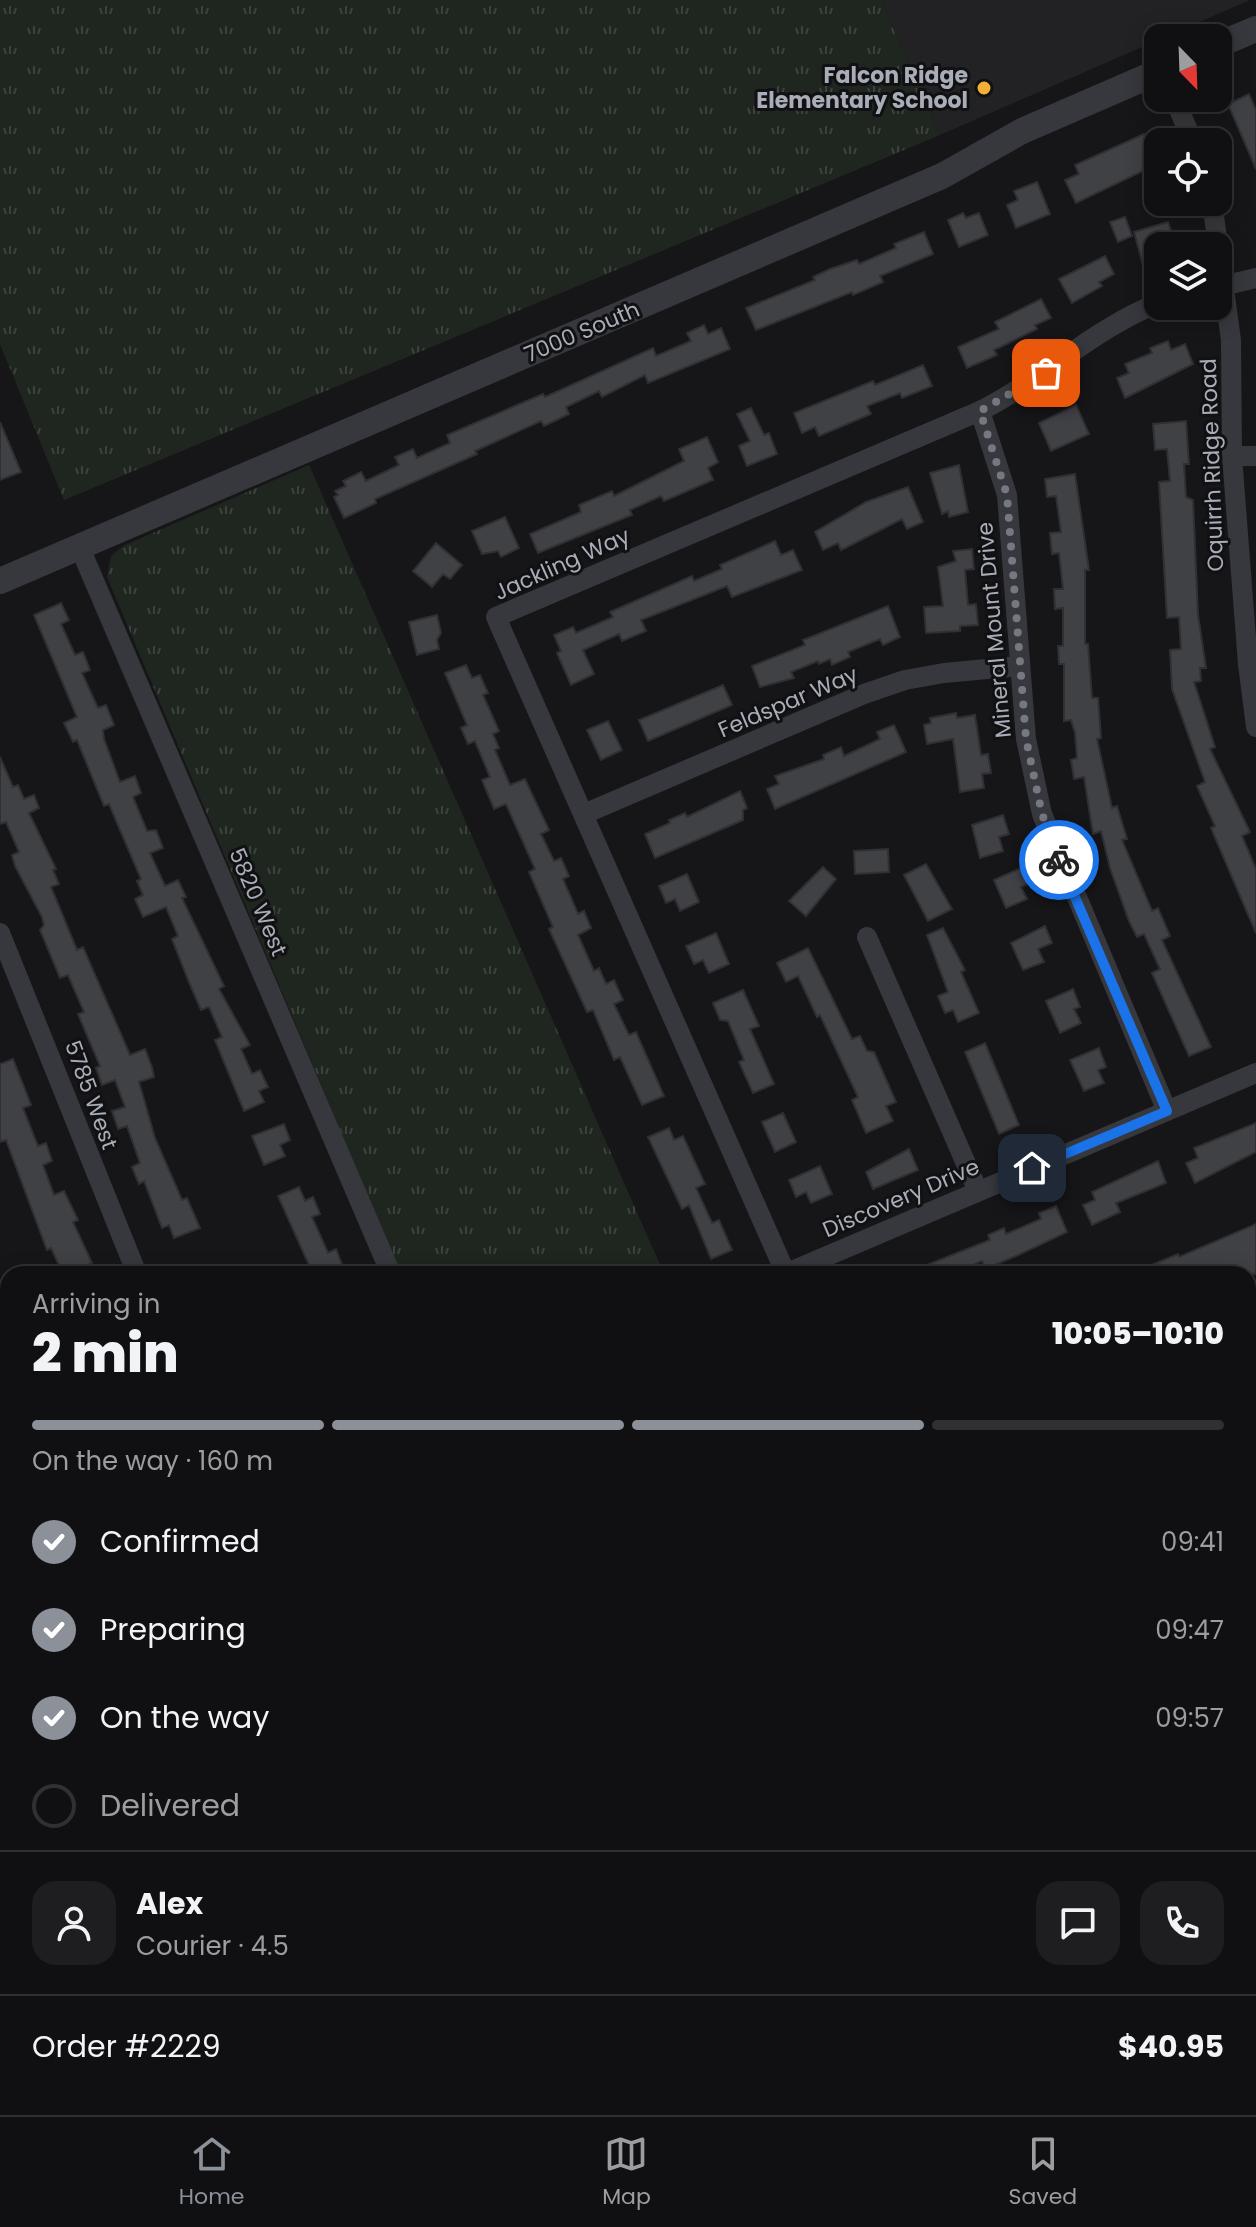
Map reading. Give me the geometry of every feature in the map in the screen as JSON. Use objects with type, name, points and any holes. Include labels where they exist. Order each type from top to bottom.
[{"type":"street","points":[[1232,39],[1256,29]]},
{"type":"street","name":"7000 South","points":[[0,581],[942,176],[1022,131],[1144,78]]},
{"type":"street","points":[[1232,283],[1256,278]]},
{"type":"street","name":"Jackling Way","points":[[782,1266],[496,617],[980,411],[1011,395],[1117,323],[1144,310]]},
{"type":"street","name":"Oquirrh Ridge Road","points":[[1227,320],[1231,340],[1232,456],[1256,727]]},
{"type":"street","name":"Mineral Mount Drive","points":[[980,411],[1007,495],[1026,739],[1042,814],[1167,1111]]},
{"type":"street","points":[[1232,456],[1256,456]]},
{"type":"street","name":"5820 West","points":[[80,548],[388,1266]]},
{"type":"street","name":"Feldspar Way","points":[[584,814],[864,694],[905,680],[1019,666]]},
{"type":"street","name":"5785 West","points":[[0,933],[134,1266]]},
{"type":"street","points":[[867,937],[978,1191]]},
{"type":"street","name":"Discovery Drive","points":[[805,1266],[1256,1073]]},
{"type":"shaded area","name":"Falcon Ridge Elementary School","points":[[881,0],[1250,0],[1195,24],[1144,24],[1144,46],[940,135]]},
{"type":"green space","points":[[0,0],[881,0],[940,135],[64,500],[0,344]]},
{"type":"green space","points":[[309,465],[660,1266],[398,1266],[107,577],[111,556],[123,546]]},
{"type":"building","points":[[1249,94],[1256,110],[1256,169],[1231,112],[1232,102]]},
{"type":"building","points":[[1144,134],[1144,170],[1076,203],[1065,180],[1079,174],[1075,165]]},
{"type":"building","points":[[1037,182],[1050,214],[1016,228],[1007,205],[1018,200],[1014,191]]},
{"type":"building","points":[[963,213],[966,218],[979,213],[988,235],[959,247],[948,220]]},
{"type":"building","points":[[1125,217],[1132,236],[1118,242],[1110,222]]},
{"type":"building","points":[[1168,222],[1171,232],[1144,232],[1143,265],[1134,232]]},
{"type":"building","points":[[924,232],[933,254],[880,276],[883,282],[853,295],[852,292],[756,330],[746,308],[815,280],[813,277],[830,269],[857,260],[859,264],[896,248],[894,244]]},
{"type":"building","points":[[1105,256],[1114,274],[1099,282],[1102,286],[1072,303],[1059,279]]},
{"type":"building","points":[[1041,299],[1051,318],[1035,325],[1037,329],[994,350],[997,355],[967,368],[958,347],[999,329],[995,322]]},
{"type":"building","points":[[704,325],[708,334],[721,328],[730,349],[648,383],[645,375],[602,397],[599,391],[566,407],[569,414],[544,426],[541,421],[475,451],[477,454],[375,499],[376,503],[344,518],[334,497],[338,495],[335,491],[346,486],[343,481],[361,472],[366,481],[399,465],[395,457],[413,449],[417,458],[450,443],[447,435],[543,394],[545,397],[653,348],[656,356],[691,341],[687,333]]},
{"type":"building","points":[[1168,341],[1171,350],[1185,344],[1193,364],[1125,398],[1117,378],[1129,373],[1125,364],[1152,353],[1150,348]]},
{"type":"building","points":[[923,365],[932,386],[902,398],[900,393],[867,406],[871,414],[819,436],[815,427],[802,433],[794,413],[873,381],[875,385]]},
{"type":"building","points":[[1076,405],[1089,434],[1051,451],[1039,423]]},
{"type":"building","points":[[751,408],[764,435],[769,433],[777,454],[747,466],[739,446],[750,441],[737,414]]},
{"type":"building","points":[[1186,421],[1189,464],[1184,464],[1186,497],[1193,500],[1198,615],[1206,668],[1200,668],[1201,681],[1194,682],[1215,747],[1210,749],[1250,832],[1242,836],[1256,869],[1256,933],[1211,828],[1215,826],[1197,786],[1205,782],[1172,689],[1170,650],[1181,649],[1179,617],[1167,618],[1159,482],[1170,481],[1167,449],[1155,450],[1153,424]]},
{"type":"building","points":[[0,422],[21,472],[0,480]]},
{"type":"building","points":[[707,437],[718,462],[708,468],[713,480],[664,501],[661,496],[630,510],[632,515],[538,553],[530,534],[581,512],[579,505],[612,491],[614,496],[684,461],[679,449]]},
{"type":"building","points":[[959,465],[968,512],[949,517],[948,511],[942,514],[930,473]]},
{"type":"building","points":[[1075,474],[1089,570],[1085,570],[1085,644],[1088,644],[1092,698],[1098,698],[1101,738],[1097,739],[1112,808],[1117,806],[1127,839],[1122,840],[1152,911],[1158,908],[1170,936],[1162,940],[1211,1047],[1189,1056],[1152,973],[1160,969],[1144,934],[1137,937],[1129,921],[1101,831],[1093,834],[1084,777],[1074,779],[1071,760],[1077,758],[1075,733],[1071,720],[1064,721],[1064,664],[1059,664],[1058,646],[1063,646],[1063,608],[1055,609],[1054,589],[1063,589],[1059,553],[1052,554],[1050,533],[1061,532],[1056,496],[1047,497],[1045,479]]},
{"type":"building","points":[[908,487],[923,522],[907,529],[902,519],[841,550],[838,543],[823,550],[815,532],[866,502]]},
{"type":"building","points":[[505,517],[519,548],[501,557],[498,551],[482,554],[472,531]]},
{"type":"building","points":[[775,541],[781,555],[793,550],[802,570],[732,597],[727,586],[641,620],[646,631],[622,641],[619,634],[583,650],[594,674],[571,685],[557,653],[561,651],[554,635],[573,627],[576,633],[613,617],[610,612],[692,576],[694,581],[722,569],[720,565]]},
{"type":"building","points":[[436,543],[462,565],[450,579],[443,574],[432,587],[413,571]]},
{"type":"building","points":[[972,549],[974,569],[965,570],[968,605],[976,604],[978,625],[960,626],[960,631],[926,633],[924,607],[943,606],[938,567],[956,561],[953,551]]},
{"type":"building","points":[[61,603],[69,620],[61,624],[75,655],[83,652],[90,670],[82,673],[98,708],[106,705],[114,725],[103,730],[120,782],[135,776],[141,793],[133,797],[147,831],[156,830],[163,848],[150,853],[165,886],[178,880],[186,897],[182,898],[224,986],[219,989],[250,1045],[241,1049],[252,1074],[260,1070],[268,1087],[259,1091],[264,1102],[244,1111],[215,1040],[222,1037],[209,1007],[201,1010],[172,939],[178,936],[166,907],[143,917],[135,899],[143,895],[137,881],[141,879],[109,804],[104,806],[77,740],[73,742],[64,723],[77,717],[34,615]]},
{"type":"building","points":[[888,606],[900,637],[883,645],[880,639],[848,652],[850,657],[832,665],[830,659],[819,664],[818,661],[791,672],[794,678],[760,687],[752,666],[805,645],[803,640]]},
{"type":"building","points":[[437,615],[441,633],[437,640],[439,649],[417,655],[409,622]]},
{"type":"building","points":[[466,665],[472,678],[480,675],[488,693],[483,695],[499,731],[493,734],[499,748],[495,750],[510,785],[525,779],[549,830],[541,834],[554,861],[561,858],[569,876],[563,879],[578,914],[584,911],[591,928],[578,935],[594,971],[599,968],[606,984],[614,980],[623,1000],[614,1004],[629,1035],[636,1032],[664,1096],[642,1105],[620,1057],[614,1060],[593,1010],[587,1012],[549,929],[553,927],[529,872],[535,869],[506,804],[494,809],[482,780],[490,777],[475,741],[468,744],[461,728],[467,725],[445,673]]},
{"type":"building","points":[[723,685],[732,705],[648,741],[639,720]]},
{"type":"building","points":[[956,713],[957,718],[975,715],[981,755],[988,754],[991,773],[982,774],[984,788],[960,792],[953,739],[927,744],[924,725],[931,723],[930,718]]},
{"type":"building","points":[[608,721],[622,750],[601,760],[587,730]]},
{"type":"building","points":[[894,725],[906,752],[775,809],[767,789],[779,784],[775,776],[824,759],[823,755],[841,747],[844,756],[880,739],[877,732]]},
{"type":"building","points":[[0,757],[13,787],[18,785],[24,799],[34,795],[39,808],[29,813],[56,869],[53,870],[59,884],[51,887],[77,950],[83,947],[130,1055],[145,1049],[154,1077],[139,1082],[155,1138],[182,1200],[187,1198],[200,1228],[174,1238],[169,1225],[162,1228],[144,1181],[139,1184],[132,1167],[140,1163],[127,1126],[118,1129],[112,1111],[125,1107],[115,1080],[102,1085],[96,1068],[100,1066],[78,1014],[84,1012],[68,975],[60,978],[40,930],[44,925],[42,917],[15,866],[12,855],[19,852],[6,822],[0,824]]},
{"type":"building","points":[[740,791],[747,808],[743,810],[743,820],[655,858],[645,834],[670,823],[669,820],[685,813],[687,817]]},
{"type":"building","points":[[1003,815],[1009,834],[999,837],[1003,851],[980,858],[972,825]]},
{"type":"building","points":[[888,849],[889,872],[855,874],[854,851]]},
{"type":"building","points":[[926,864],[952,909],[928,921],[904,875]]},
{"type":"building","points":[[823,867],[836,879],[806,916],[789,901]]},
{"type":"building","points":[[1021,868],[1028,884],[1021,887],[1027,899],[1006,908],[994,880]]},
{"type":"building","points":[[687,874],[699,902],[680,911],[675,899],[666,903],[659,886]]},
{"type":"building","points":[[1045,926],[1052,943],[1038,949],[1044,962],[1023,970],[1011,943]]},
{"type":"building","points":[[943,928],[965,970],[961,972],[979,1013],[958,1022],[953,1010],[945,1013],[938,996],[948,992],[927,935]]},
{"type":"building","points":[[716,933],[729,964],[709,973],[703,960],[694,964],[686,946]]},
{"type":"building","points":[[808,948],[852,1039],[860,1036],[867,1051],[874,1052],[896,1102],[886,1106],[893,1121],[866,1133],[852,1100],[858,1097],[820,1015],[817,1017],[798,976],[786,982],[777,963]]},
{"type":"building","points":[[1073,989],[1080,1007],[1074,1009],[1081,1023],[1060,1033],[1046,1001]]},
{"type":"building","points":[[743,990],[759,1026],[750,1029],[774,1084],[753,1093],[739,1062],[744,1060],[728,1021],[720,1020],[713,1003]]},
{"type":"building","points":[[985,1043],[1019,1125],[999,1134],[965,1052]]},
{"type":"building","points":[[1099,1048],[1106,1067],[1098,1070],[1104,1083],[1084,1091],[1070,1060]]},
{"type":"building","points":[[13,1059],[31,1105],[23,1108],[38,1146],[46,1143],[52,1161],[43,1165],[54,1195],[64,1191],[78,1220],[73,1222],[92,1263],[59,1266],[51,1248],[47,1250],[6,1140],[0,1142],[0,1064]]},
{"type":"building","points":[[783,1113],[796,1142],[775,1152],[762,1122]]},
{"type":"building","points":[[1256,1123],[1256,1152],[1195,1183],[1186,1163],[1198,1158],[1194,1148]]},
{"type":"building","points":[[284,1124],[290,1140],[280,1145],[285,1156],[264,1165],[252,1136]]},
{"type":"building","points":[[669,1128],[674,1140],[683,1136],[705,1184],[696,1188],[712,1223],[719,1220],[732,1250],[711,1259],[689,1205],[682,1209],[648,1137]]},
{"type":"building","points":[[909,1149],[918,1170],[873,1189],[866,1172]]},
{"type":"building","points":[[1158,1161],[1166,1183],[1116,1203],[1120,1212],[1092,1225],[1083,1205],[1095,1200],[1092,1192]]},
{"type":"building","points":[[820,1166],[832,1194],[811,1203],[806,1192],[796,1197],[789,1180]]},
{"type":"building","points":[[299,1187],[305,1201],[313,1197],[320,1214],[312,1217],[328,1253],[336,1249],[343,1266],[309,1266],[278,1196]]},
{"type":"building","points":[[1056,1206],[1067,1232],[992,1266],[984,1266],[982,1261],[970,1266],[924,1266],[990,1240],[988,1235],[1004,1228],[1006,1234],[1041,1219],[1039,1213]]},
{"type":"building","points":[[1256,1224],[1256,1266],[1149,1266],[1178,1254],[1179,1257]]},
{"type":"way so far","points":[[1046,373],[980,411],[1007,495],[1026,739],[1042,814],[1059,860]]},
{"type":"place","name":"Falcon Ridge Elementary School","points":[[984,88]]},
{"type":"route","points":[[1032,1168],[1167,1111],[1059,860]]}]
